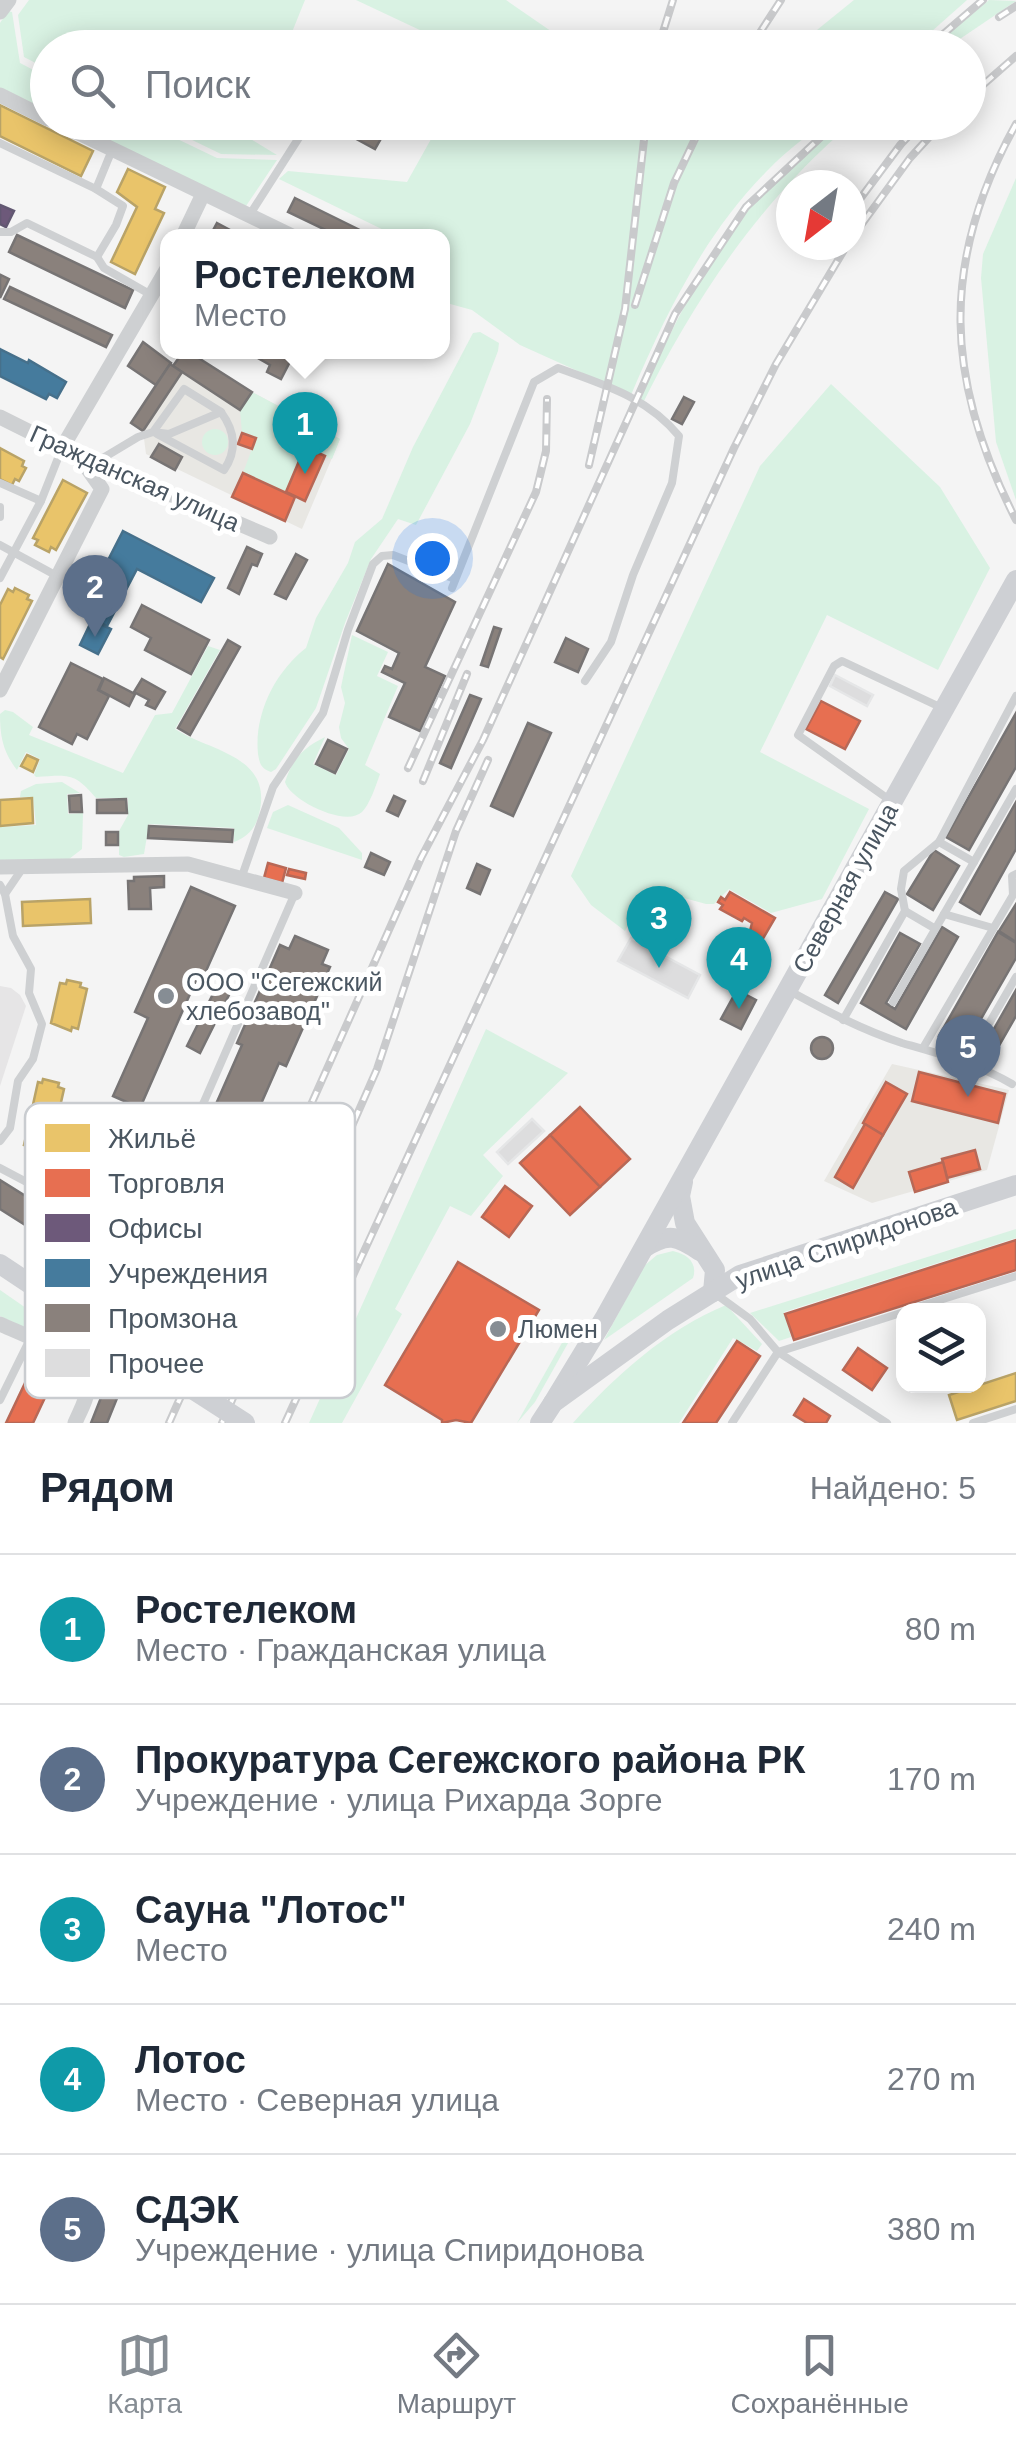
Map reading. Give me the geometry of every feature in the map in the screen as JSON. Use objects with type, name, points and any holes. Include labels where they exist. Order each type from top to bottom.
[{"type":"street","points":[[0,12],[9,0]]},
{"type":"street","points":[[0,94],[30,109]]},
{"type":"street","points":[[92,140],[277,229]]},
{"type":"street","points":[[186,229],[203,194]]},
{"type":"street","points":[[0,690],[102,490],[86,465],[62,448],[160,284]]},
{"type":"street","name":"Гражданская улица","points":[[0,417],[62,448],[98,460],[270,537]]},
{"type":"street","name":"Северная улица","points":[[554,1404],[1016,580]]},
{"type":"street","points":[[0,866],[188,864],[295,893]]},
{"type":"street","points":[[684,1176],[680,1196],[685,1223],[715,1270],[713,1292]]},
{"type":"street","name":"улица Спиридонова","points":[[540,1423],[554,1404],[668,1320],[740,1275],[1016,1185]]},
{"type":"street","points":[[644,1248],[660,1237],[680,1238],[716,1264],[740,1275]]},
{"type":"street","points":[[0,1264],[25,1281]]},
{"type":"street","points":[[0,1324],[25,1336]]},
{"type":"street","points":[[75,1423],[85,1398]]},
{"type":"street","points":[[206,1398],[245,1423]]},
{"type":"lane","points":[[249,216],[297,140]]},
{"type":"lane","points":[[0,143],[123,206],[97,256]]},
{"type":"lane","points":[[96,189],[112,150]]},
{"type":"lane","points":[[0,232],[11,232],[26,223],[97,256],[104,268],[154,296]]},
{"type":"lane","points":[[242,876],[273,787],[323,713],[348,630],[374,564],[382,556],[392,556],[453,583],[534,382],[558,368],[631,394],[667,421],[679,436],[672,483],[632,576],[610,642],[584,681]]},
{"type":"lane","points":[[184,389],[221,412],[232,429],[232,457],[224,470],[153,432],[184,389]]},
{"type":"lane","points":[[98,460],[138,437],[153,432],[169,434],[221,412]]},
{"type":"lane","points":[[0,578],[62,448]]},
{"type":"lane","points":[[0,483],[40,501]]},
{"type":"lane","points":[[0,507],[0,517]]},
{"type":"lane","points":[[0,545],[58,576]]},
{"type":"lane","points":[[892,802],[798,736],[834,666],[842,661],[944,709]]},
{"type":"lane","points":[[844,1020],[904,911],[904,871],[939,842],[1016,696]]},
{"type":"lane","points":[[893,1002],[1016,790]]},
{"type":"lane","points":[[939,842],[974,862]]},
{"type":"lane","points":[[5,894],[24,866]]},
{"type":"lane","points":[[923,1048],[1013,894],[1012,876],[1016,874]]},
{"type":"lane","points":[[0,885],[13,936],[31,969],[30,992],[42,1024],[33,1059],[18,1081],[10,1128],[0,1142]]},
{"type":"lane","points":[[203,1103],[295,893]]},
{"type":"lane","points":[[904,911],[934,928]]},
{"type":"lane","points":[[944,914],[993,928]]},
{"type":"lane","points":[[0,936],[13,936]]},
{"type":"lane","points":[[966,1065],[1016,977]]},
{"type":"lane","points":[[788,990],[844,1020],[985,1070],[1012,1084]]},
{"type":"lane","points":[[0,1168],[25,1181]]},
{"type":"lane","points":[[931,1303],[1016,1276]]},
{"type":"lane","points":[[713,1292],[750,1319],[778,1352],[887,1423]]},
{"type":"lane","points":[[732,1423],[778,1352],[896,1314]]},
{"type":"lane","points":[[0,1400],[25,1349]]},
{"type":"lane","points":[[974,1423],[1016,1409]]},
{"type":"shaded area","points":[[177,359],[200,359],[340,439],[302,529],[146,454],[143,431],[131,423]]},
{"type":"shaded area","points":[[0,986],[11,988],[26,1006],[0,1086]]},
{"type":"shaded area","points":[[892,1064],[1009,1090],[987,1170],[872,1203],[824,1181]]},
{"type":"green space","points":[[29,0],[305,0],[293,30],[30,30],[30,60],[24,57],[18,15]]},
{"type":"green space","points":[[356,0],[506,0],[549,30],[420,30]]},
{"type":"green space","points":[[854,0],[967,0],[933,30],[817,30]]},
{"type":"green space","points":[[989,0],[1016,1],[973,30],[953,30]]},
{"type":"green space","points":[[8,11],[12,12],[20,63],[30,68],[30,103],[0,88],[0,23]]},
{"type":"green space","points":[[106,140],[179,140],[217,158],[277,160],[246,206]]},
{"type":"green space","points":[[192,140],[252,140],[277,155],[221,154]]},
{"type":"green space","points":[[430,140],[802,140],[746,194],[706,247],[673,304],[631,395],[520,345],[472,310],[450,304],[450,229],[382,229],[279,179],[288,171],[407,182]]},
{"type":"green space","points":[[822,140],[833,140],[803,170],[789,170]]},
{"type":"green space","points":[[1016,178],[1016,500],[996,442],[981,278],[983,254]]},
{"type":"green space","points":[[776,181],[776,199],[707,290],[641,407],[637,405],[687,301],[733,228]]},
{"type":"green space","points":[[480,332],[499,343],[470,424],[416,525],[398,519],[371,559],[316,708],[276,769],[268,771],[259,761],[258,739],[269,695],[285,669],[306,648],[316,618],[348,563],[355,542],[382,519],[413,447],[473,333]]},
{"type":"green space","points":[[831,384],[940,487],[990,568],[938,670],[827,615],[760,752],[869,809],[822,899],[771,913],[729,889],[714,904],[706,904],[648,888],[625,931],[591,905],[571,876],[760,466]]},
{"type":"green space","points":[[252,392],[340,439],[332,459],[305,448],[286,492],[243,473],[256,438],[242,433],[240,410]]},
{"type":"green space","points":[[215,429],[224,433],[228,442],[224,451],[215,455],[206,451],[202,442],[206,433]]},
{"type":"green space","points":[[352,635],[388,652],[377,676],[398,686],[365,765],[380,774],[368,804],[354,816],[343,816],[307,803],[285,782],[300,755],[325,737],[313,764],[336,775],[349,749],[339,727],[345,703],[341,687]]},
{"type":"green space","points":[[208,646],[220,650],[175,729],[235,758],[257,779],[261,794],[258,819],[239,840],[234,842],[234,828],[149,824],[144,854],[124,857],[119,855],[119,831],[128,815],[128,798],[96,798],[70,777],[36,777],[40,759],[26,752],[17,770],[8,757],[1,730],[0,714],[5,710],[33,727],[29,735],[123,773],[155,715],[172,713]]},
{"type":"green space","points":[[62,782],[80,793],[67,794],[68,814],[83,813],[82,849],[69,859],[0,860],[0,827],[36,825],[33,797],[20,797],[21,791],[36,784]]},
{"type":"green space","points":[[288,805],[339,828],[362,853],[362,860],[267,828],[273,812]]},
{"type":"green space","points":[[486,1029],[568,1073],[483,1155],[503,1176],[471,1216],[450,1206],[395,1309],[402,1314],[342,1423],[309,1423],[320,1398],[355,1398],[355,1321]]},
{"type":"green space","points":[[1016,1229],[1016,1238],[784,1312],[791,1337],[779,1341],[750,1313]]},
{"type":"green space","points":[[673,1251],[690,1260],[693,1278],[604,1340],[644,1266],[657,1255]]},
{"type":"green space","points":[[0,1290],[25,1307],[25,1328],[0,1316]]},
{"type":"green space","points":[[726,1305],[762,1344],[757,1351],[733,1338],[679,1423],[573,1423],[643,1355],[683,1327]]},
{"type":"green space","points":[[572,1325],[577,1327],[535,1402],[517,1423]]},
{"type":"building: Жильё","points":[[0,105],[30,120],[30,140],[71,140],[93,151],[81,176],[0,136]]},
{"type":"building: Жильё","points":[[128,169],[165,187],[155,209],[164,213],[135,274],[111,262],[137,207],[117,192]]},
{"type":"building: Жильё","points":[[0,448],[24,461],[22,466],[26,468],[12,485],[0,479]]},
{"type":"building: Жильё","points":[[63,480],[87,493],[56,550],[51,547],[49,552],[35,545],[38,540],[33,538]]},
{"type":"building: Жильё","points":[[15,588],[32,601],[3,659],[0,605],[8,589],[13,592]]},
{"type":"building: Жильё","points":[[27,755],[38,760],[33,772],[21,766]]},
{"type":"building: Жильё","points":[[32,798],[33,823],[0,826],[0,800]]},
{"type":"building: Жильё","points":[[90,899],[91,923],[23,926],[22,902]]},
{"type":"building: Жильё","points":[[67,980],[81,983],[80,987],[87,989],[78,1029],[72,1027],[71,1031],[51,1023],[60,983],[66,984]]},
{"type":"building: Жильё","points":[[43,1079],[59,1083],[58,1087],[64,1089],[61,1103],[33,1103],[38,1082]]},
{"type":"building: Жильё","points":[[1016,1373],[1016,1401],[957,1420],[949,1395],[986,1393],[986,1383]]},
{"type":"building: Торговля","points":[[242,433],[256,438],[252,449],[238,444]]},
{"type":"building: Торговля","points":[[305,447],[325,456],[305,501],[286,492]]},
{"type":"building: Торговля","points":[[243,473],[295,497],[285,521],[232,497]]},
{"type":"building: Торговля","points":[[821,701],[860,721],[845,749],[806,729]]},
{"type":"building: Торговля","points":[[268,863],[286,868],[282,883],[264,878]]},
{"type":"building: Торговля","points":[[289,869],[306,873],[305,879],[287,875]]},
{"type":"building: Торговля","points":[[730,892],[775,918],[761,942],[749,935],[752,923],[720,909],[723,905],[718,902]]},
{"type":"building: Торговля","points":[[919,1072],[1005,1094],[998,1123],[912,1101]]},
{"type":"building: Торговля","points":[[886,1082],[907,1094],[883,1135],[863,1123]]},
{"type":"building: Торговля","points":[[580,1107],[630,1159],[600,1187],[550,1135]]},
{"type":"building: Торговля","points":[[865,1124],[883,1135],[853,1188],[835,1177]]},
{"type":"building: Торговля","points":[[550,1135],[600,1187],[570,1215],[520,1163]]},
{"type":"building: Торговля","points":[[975,1150],[980,1169],[947,1178],[942,1159]]},
{"type":"building: Торговля","points":[[943,1162],[948,1182],[915,1192],[909,1172]]},
{"type":"building: Торговля","points":[[505,1186],[532,1206],[509,1237],[482,1217]]},
{"type":"building: Торговля","points":[[1016,1240],[1016,1270],[911,1303],[896,1303],[896,1308],[794,1340],[785,1314]]},
{"type":"building: Торговля","points":[[458,1262],[539,1310],[471,1423],[442,1423],[385,1385]]},
{"type":"building: Торговля","points":[[737,1341],[760,1356],[716,1423],[683,1423]]},
{"type":"building: Торговля","points":[[858,1348],[887,1368],[872,1390],[843,1370]]},
{"type":"building: Торговля","points":[[25,1383],[25,1398],[45,1398],[33,1423],[6,1423]]},
{"type":"building: Торговля","points":[[804,1399],[830,1416],[826,1423],[807,1423],[794,1415]]},
{"type":"building: Офисы","points":[[0,205],[14,211],[6,227],[0,224]]},
{"type":"building: Учреждения","points":[[0,349],[28,363],[29,360],[66,382],[57,398],[49,394],[46,399],[0,376]]},
{"type":"building: Учреждения","points":[[123,531],[214,578],[201,602],[137,569],[107,626],[81,613]]},
{"type":"building: Учреждения","points":[[92,620],[111,629],[98,654],[80,645]]},
{"type":"building: Промзона","points":[[358,140],[380,140],[375,149]]},
{"type":"building: Промзона","points":[[295,198],[358,229],[323,229],[288,212]]},
{"type":"building: Промзона","points":[[17,235],[133,290],[125,308],[9,252]]},
{"type":"building: Промзона","points":[[1,275],[9,279],[0,298],[0,278]]},
{"type":"building: Промзона","points":[[10,287],[112,335],[106,347],[4,299]]},
{"type":"building: Промзона","points":[[143,342],[160,355],[160,359],[171,363],[156,385],[128,366]]},
{"type":"building: Промзона","points":[[178,359],[200,359],[252,392],[240,410],[173,366]]},
{"type":"building: Промзона","points":[[260,359],[291,359],[281,379],[267,372],[270,365]]},
{"type":"building: Промзона","points":[[170,364],[182,372],[143,431],[131,423]]},
{"type":"building: Промзона","points":[[684,397],[694,402],[682,424],[672,419]]},
{"type":"building: Промзона","points":[[159,444],[182,457],[175,470],[151,457]]},
{"type":"building: Промзона","points":[[247,547],[262,554],[257,566],[252,564],[239,594],[228,588]]},
{"type":"building: Промзона","points":[[296,554],[307,560],[286,599],[275,594]]},
{"type":"building: Промзона","points":[[388,564],[455,602],[425,667],[445,676],[420,731],[389,717],[405,683],[382,672],[385,666],[392,669],[399,653],[357,631]]},
{"type":"building: Промзона","points":[[142,605],[209,640],[191,674],[145,650],[151,638],[131,627]]},
{"type":"building: Промзона","points":[[494,627],[501,629],[488,667],[481,665]]},
{"type":"building: Промзона","points":[[566,638],[588,649],[578,672],[555,662]]},
{"type":"building: Промзона","points":[[228,640],[240,647],[190,735],[178,728]]},
{"type":"building: Промзона","points":[[71,663],[103,679],[98,690],[109,696],[87,739],[77,734],[72,744],[39,727]]},
{"type":"building: Промзона","points":[[104,678],[135,694],[129,706],[99,690]]},
{"type":"building: Промзона","points":[[142,679],[165,692],[155,709],[146,705],[149,700],[134,692]]},
{"type":"building: Промзона","points":[[470,695],[481,699],[451,768],[440,763]]},
{"type":"building: Промзона","points":[[1016,713],[1016,767],[969,850],[946,837]]},
{"type":"building: Промзона","points":[[528,723],[551,733],[513,816],[491,806]]},
{"type":"building: Промзона","points":[[328,740],[347,749],[335,773],[316,764]]},
{"type":"building: Промзона","points":[[81,795],[82,812],[70,812],[69,796]]},
{"type":"building: Промзона","points":[[394,796],[405,801],[398,816],[387,811]]},
{"type":"building: Промзона","points":[[126,799],[127,813],[97,813],[97,800]]},
{"type":"building: Промзона","points":[[1016,802],[1016,849],[980,914],[960,902]]},
{"type":"building: Промзона","points":[[149,826],[233,830],[232,842],[148,838]]},
{"type":"building: Промзона","points":[[106,832],[118,832],[118,845],[106,845]]},
{"type":"building: Промзона","points":[[934,850],[959,866],[933,910],[907,894]]},
{"type":"building: Промзона","points":[[371,853],[390,862],[384,875],[365,867]]},
{"type":"building: Промзона","points":[[477,864],[490,870],[480,894],[467,888]]},
{"type":"building: Промзона","points":[[164,876],[164,887],[150,888],[151,909],[129,909],[128,881],[134,881],[134,877]]},
{"type":"building: Промзона","name":"ООО \"Сегежский хлебозавод\"","points":[[191,887],[235,906],[202,980],[197,978],[142,1103],[129,1103],[113,1096],[148,1018],[135,1012]]},
{"type":"building: Промзона","points":[[885,892],[898,899],[838,1003],[825,995]]},
{"type":"building: Промзона","points":[[1016,904],[1016,942],[999,931]]},
{"type":"building: Промзона","points":[[942,927],[958,937],[906,1029],[861,1003],[900,933],[920,944],[886,1003],[895,1009]]},
{"type":"building: Промзона","points":[[998,932],[1016,943],[1016,958],[963,1050],[939,1036]]},
{"type":"building: Промзона","points":[[295,936],[328,950],[322,964],[330,967],[286,1066],[279,1063],[261,1103],[216,1103],[242,1045],[237,1043],[280,945],[289,949]]},
{"type":"building: Промзона","points":[[219,982],[232,989],[200,1053],[187,1046]]},
{"type":"building: Промзона","points":[[737,990],[756,1000],[741,1029],[721,1019]]},
{"type":"building: Промзона","points":[[1016,990],[1016,1016],[989,1063],[978,1057]]},
{"type":"building: Промзона","points":[[818,1037],[826,1037],[833,1048],[826,1059],[818,1059],[811,1052],[811,1044]]},
{"type":"building: Промзона","points":[[0,1180],[25,1196],[25,1225],[0,1209]]},
{"type":"building: Промзона","points":[[101,1398],[117,1398],[107,1423],[91,1423]]},
{"type":"building: Прочее","points":[[835,675],[873,695],[867,706],[830,686]]},
{"type":"building: Прочее","points":[[631,938],[700,975],[688,998],[618,961]]},
{"type":"building: Прочее","points":[[532,1119],[544,1131],[508,1164],[497,1152]]},
{"type":"railway","points":[[664,30],[673,0]]},
{"type":"railway","points":[[762,30],[781,0]]},
{"type":"railway","points":[[948,30],[983,0]]},
{"type":"railway","points":[[999,17],[1016,6]]},
{"type":"railway","points":[[986,82],[1016,56]]},
{"type":"railway","points":[[1016,124],[991,175],[974,225],[963,274],[961,322],[964,370],[975,419],[992,469],[1016,520]]},
{"type":"railway","points":[[589,465],[625,309],[644,140]]},
{"type":"railway","points":[[635,305],[674,183],[694,140]]},
{"type":"railway","points":[[312,1103],[421,858],[483,740],[675,314],[746,207],[818,140]]},
{"type":"railway","points":[[866,191],[905,140]]},
{"type":"railway","points":[[866,218],[926,140]]},
{"type":"railway","points":[[355,1271],[734,448],[776,364],[838,260]]},
{"type":"railway","points":[[408,768],[536,492],[546,451],[547,399]]},
{"type":"railway","points":[[423,781],[467,674]]},
{"type":"railway","points":[[355,1119],[377,1069],[456,831],[488,760]]},
{"type":"railway","points":[[169,1423],[180,1398]]},
{"type":"railway","points":[[222,1423],[233,1398]]},
{"type":"railway","points":[[285,1423],[297,1398]]},
{"type":"place","name":"Ростелеком","points":[[305,474]]},
{"type":"place","name":"Прокуратура Сегежского района РК","points":[[95,637]]},
{"type":"place","name":"Сауна \"Лотос\"","points":[[659,968]]},
{"type":"place","name":"ООО \"Сегежский хлебозавод\"","points":[[166,996]]},
{"type":"place","name":"Лотос","points":[[739,1009]]},
{"type":"place","name":"СДЭК","points":[[968,1097]]},
{"type":"place","name":"Люмен","points":[[498,1329]]}]
